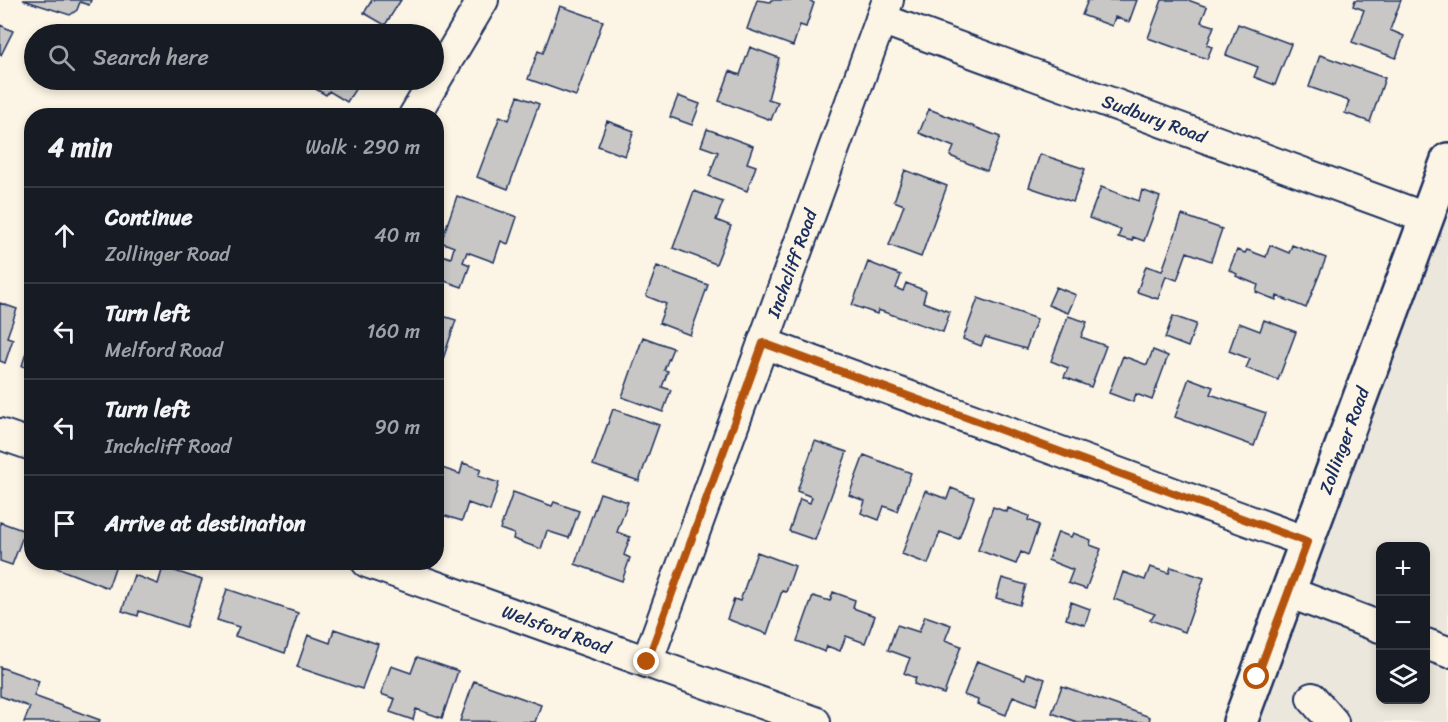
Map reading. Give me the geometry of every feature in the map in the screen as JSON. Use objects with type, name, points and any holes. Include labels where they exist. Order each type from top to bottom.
[{"type":"main road","name":"Zollinger Road","points":[[1240,722],[1448,160]]},
{"type":"street","points":[[444,66],[483,0]]},
{"type":"street","name":"Sudbury Road","points":[[885,9],[1426,218]]},
{"type":"street","name":"Inchcliff Road","points":[[647,662],[885,9]]},
{"type":"street","points":[[419,108],[429,90]]},
{"type":"street","points":[[763,343],[1307,542]]},
{"type":"street","points":[[0,434],[24,442]]},
{"type":"street","name":"Welsford Road","points":[[389,570],[815,722]]},
{"type":"street","points":[[1288,592],[1376,625]]},
{"type":"street","points":[[1430,646],[1448,652]]},
{"type":"street","points":[[1311,698],[1334,722]]},
{"type":"shaded area","points":[[1448,160],[1448,722],[1240,722]]},
{"type":"building","points":[[23,0],[91,0],[89,5],[80,2],[77,10],[70,15]]},
{"type":"building","points":[[372,0],[401,0],[386,24],[364,13]]},
{"type":"building","points":[[757,0],[770,2],[771,0],[809,0],[814,3],[806,27],[800,25],[793,46],[747,29]]},
{"type":"building","points":[[1088,0],[1137,0],[1129,22],[1115,17],[1112,26],[1082,15]]},
{"type":"building","points":[[1162,0],[1188,0],[1207,7],[1201,22],[1214,26],[1207,45],[1212,47],[1207,59],[1148,38]]},
{"type":"building","points":[[1355,0],[1401,0],[1390,30],[1404,36],[1396,58],[1352,42],[1364,10],[1353,6]]},
{"type":"building","points":[[560,6],[603,21],[576,96],[528,79],[538,51],[543,53]]},
{"type":"building","points":[[1238,24],[1291,44],[1275,85],[1254,77],[1258,67],[1226,55]]},
{"type":"building","points":[[0,25],[13,31],[1,55],[0,54]]},
{"type":"building","points":[[750,47],[779,58],[768,99],[778,102],[771,120],[719,101],[730,71],[740,75]]},
{"type":"building","points":[[1320,55],[1385,78],[1370,122],[1345,113],[1349,101],[1309,87]]},
{"type":"building","points":[[317,90],[355,90],[347,102],[329,91],[326,95]]},
{"type":"building","points":[[518,96],[539,104],[508,189],[477,177],[500,116],[509,120]]},
{"type":"building","points":[[678,96],[700,104],[692,125],[670,117]]},
{"type":"building","points":[[929,109],[1000,137],[987,171],[950,156],[954,147],[919,133]]},
{"type":"building","points":[[607,121],[634,131],[625,156],[598,146]]},
{"type":"building","points":[[707,129],[753,146],[747,163],[756,166],[747,191],[709,176],[718,152],[701,146]]},
{"type":"building","points":[[1040,154],[1085,169],[1073,202],[1029,187]]},
{"type":"building","points":[[905,170],[947,186],[921,257],[889,245],[904,205],[894,201]]},
{"type":"building","points":[[1101,187],[1139,201],[1142,190],[1160,197],[1144,241],[1133,237],[1132,241],[1118,237],[1121,230],[1089,218]]},
{"type":"building","points":[[694,191],[723,202],[716,220],[731,226],[716,264],[673,248]]},
{"type":"building","points":[[457,196],[517,217],[508,244],[501,241],[494,262],[467,252],[463,262],[470,265],[462,287],[444,281],[444,256],[451,258],[454,247],[444,243],[444,233]]},
{"type":"building","points":[[1182,215],[1222,229],[1211,261],[1187,252],[1177,280],[1166,276],[1158,299],[1137,292],[1146,266],[1162,271]]},
{"type":"building","points":[[1270,245],[1289,253],[1292,245],[1326,258],[1306,308],[1277,296],[1276,300],[1256,292],[1258,285],[1236,276],[1237,274],[1229,270],[1237,250],[1245,253],[1247,250],[1266,257]]},
{"type":"building","points":[[868,262],[901,275],[896,288],[903,291],[906,283],[926,291],[923,302],[950,312],[943,332],[878,310],[877,314],[852,305]]},
{"type":"building","points":[[657,266],[708,285],[690,335],[659,323],[666,304],[646,296]]},
{"type":"building","points":[[1056,287],[1076,295],[1068,313],[1048,305]]},
{"type":"building","points":[[978,298],[1037,319],[1026,349],[985,337],[981,346],[963,339]]},
{"type":"building","points":[[0,303],[17,309],[7,337],[13,339],[5,363],[0,361]]},
{"type":"building","points":[[444,316],[456,320],[444,356]]},
{"type":"building","points":[[1068,316],[1087,322],[1081,337],[1106,346],[1091,387],[1064,377],[1068,368],[1051,361]]},
{"type":"building","points":[[1173,316],[1196,324],[1188,347],[1165,338]]},
{"type":"building","points":[[1264,320],[1296,332],[1278,380],[1246,368],[1250,359],[1229,351],[1239,323],[1260,331]]},
{"type":"building","points":[[643,337],[673,348],[664,370],[668,371],[662,387],[671,390],[663,412],[622,397]]},
{"type":"building","points":[[1153,350],[1168,356],[1152,400],[1136,394],[1133,402],[1109,393],[1123,356],[1147,365]]},
{"type":"building","points":[[1189,378],[1213,387],[1210,394],[1266,413],[1254,446],[1175,417]]},
{"type":"building","points":[[613,409],[659,425],[639,481],[593,465]]},
{"type":"building","points":[[815,441],[847,452],[815,540],[789,531],[800,499],[810,503],[812,497],[797,491]]},
{"type":"building","points":[[864,455],[911,473],[897,511],[884,506],[879,520],[861,513],[865,501],[849,495]]},
{"type":"building","points":[[463,463],[481,469],[478,476],[499,483],[490,511],[468,503],[462,521],[444,515],[444,469],[460,474]]},
{"type":"building","points":[[951,488],[974,497],[959,539],[940,532],[928,564],[902,554],[925,491],[947,499]]},
{"type":"building","points":[[513,492],[552,506],[554,502],[579,511],[569,538],[547,531],[541,549],[513,539],[514,534],[500,529]]},
{"type":"building","points":[[600,493],[628,502],[617,532],[630,537],[624,555],[630,558],[622,581],[575,564]]},
{"type":"building","points":[[993,507],[1007,512],[1008,508],[1029,516],[1028,520],[1039,525],[1028,555],[1021,552],[1016,564],[978,550]]},
{"type":"building","points":[[0,522],[24,531],[24,534],[12,565],[0,561]]},
{"type":"building","points":[[1058,532],[1071,537],[1073,533],[1091,540],[1090,545],[1101,549],[1086,589],[1068,583],[1073,570],[1048,560]]},
{"type":"building","points":[[757,552],[795,566],[786,592],[782,591],[767,634],[727,619],[734,599],[740,601]]},
{"type":"building","points":[[1150,567],[1169,573],[1171,567],[1204,578],[1185,632],[1150,620],[1155,614],[1114,599],[1123,572],[1145,580]]},
{"type":"building","points":[[62,570],[114,570],[108,588]]},
{"type":"building","points":[[162,570],[172,570],[202,580],[186,627],[139,611],[138,616],[122,611],[134,575],[158,584]]},
{"type":"building","points":[[1002,578],[1026,585],[1020,605],[996,598]]},
{"type":"building","points":[[227,589],[298,613],[285,653],[235,636],[239,627],[217,620]]},
{"type":"building","points":[[833,592],[855,600],[853,608],[875,616],[865,643],[846,636],[840,651],[827,646],[825,652],[797,641],[813,596],[830,601]]},
{"type":"building","points":[[1071,602],[1090,609],[1085,625],[1066,619]]},
{"type":"building","points":[[925,616],[951,625],[945,640],[961,646],[944,694],[914,684],[916,678],[904,673],[910,658],[888,650],[897,625],[919,632]]},
{"type":"building","points":[[334,629],[378,644],[362,689],[297,667],[308,635],[330,643]]},
{"type":"building","points":[[417,657],[458,671],[442,718],[416,709],[413,720],[390,712],[395,699],[381,694],[391,666],[411,673]]},
{"type":"building","points":[[977,661],[1025,679],[1027,673],[1045,679],[1036,705],[1013,696],[1006,715],[977,704],[978,700],[964,695]]},
{"type":"building","points":[[0,667],[39,681],[34,696],[100,720],[99,722],[24,722],[30,707],[0,696]]},
{"type":"building","points":[[474,681],[541,705],[535,722],[460,721]]},
{"type":"building","points":[[1062,686],[1150,717],[1149,722],[1077,722],[1052,713]]},
{"type":"route","points":[[647,662],[763,343],[1307,542],[1257,677]]}]
